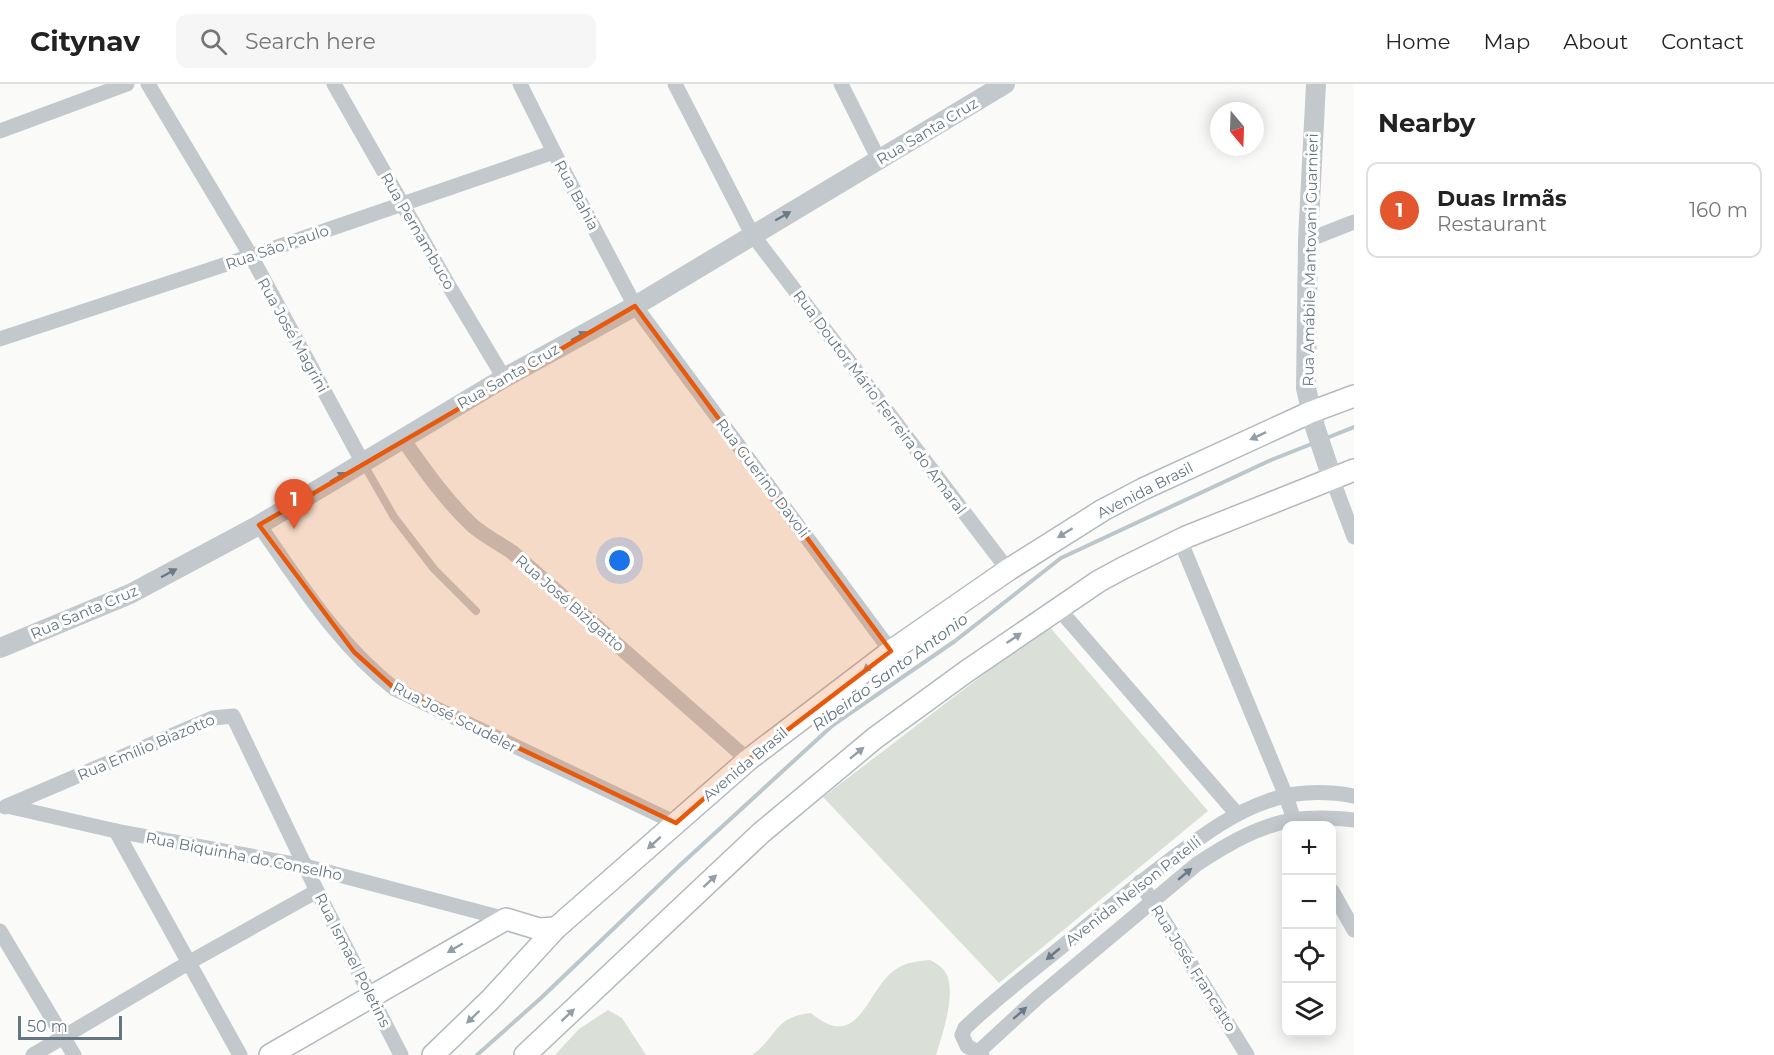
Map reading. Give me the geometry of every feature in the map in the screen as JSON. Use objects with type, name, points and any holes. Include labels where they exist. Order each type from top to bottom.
[{"type":"main road","name":"Avenida Brasil","points":[[433,1055],[490,1000],[556,928],[675,823],[748,760],[891,651],[1008,570],[1094,515],[1143,489],[1313,419],[1354,396]]},
{"type":"main road","points":[[525,1055],[761,833],[893,725],[967,671],[1107,577],[1180,540],[1330,475],[1354,470]]},
{"type":"main road","points":[[270,1055],[506,919]]},
{"type":"main road","name":"Rua Biquinha do Conselho","points":[[506,919],[539,929],[556,928]]},
{"type":"street","points":[[0,131],[127,84]]},
{"type":"street","name":"Rua José Magrini","points":[[148,84],[251,256],[363,463]]},
{"type":"street","name":"Rua Pernambuco","points":[[334,84],[448,286],[504,378]]},
{"type":"street","name":"Rua Bahia","points":[[520,84],[635,306]]},
{"type":"street","name":"Rua Doutor Mário Ferreira do Amaral","points":[[675,84],[752,234],[1008,570]]},
{"type":"street","points":[[841,84],[879,160]]},
{"type":"street","name":"Rua Santa Cruz","points":[[0,648],[130,594],[259,525],[504,378],[635,306],[1005,84]]},
{"type":"street","name":"Rua Amábile Mantovani Guarnieri","points":[[1316,84],[1308,240],[1306,388],[1330,475],[1354,537]]},
{"type":"street","name":"Rua São Paulo","points":[[0,339],[554,152]]},
{"type":"street","points":[[1308,240],[1354,222]]},
{"type":"street","name":"Rua Guerino Davoli","points":[[635,306],[891,651]]},
{"type":"street","name":"Rua José Bizigatto","points":[[402,438],[432,480],[475,528],[512,552],[748,760]]},
{"type":"street","name":"Rua José Scudeler","points":[[259,525],[324,616],[354,652],[395,689],[675,823]]},
{"type":"street","points":[[1180,540],[1286,795],[1294,821]]},
{"type":"street","points":[[1058,608],[1237,814]]},
{"type":"street","name":"Rua Emílio Biazotto","points":[[4,808],[213,718],[230,716],[233,717],[305,866]]},
{"type":"street","name":"Avenida Nelson Patelli","points":[[1282,826],[1246,835],[1197,864],[1030,1004],[978,1054],[963,1040],[962,1032],[965,1028],[1140,882],[1237,814],[1286,795],[1328,792],[1354,796]]},
{"type":"street","name":"Rua Biquinha do Conselho","points":[[4,808],[305,866],[506,919]]},
{"type":"street","name":"Avenida Nelson Patelli","points":[[1334,821],[1354,820]]},
{"type":"street","points":[[116,831],[240,1055]]},
{"type":"street","name":"Rua Ismael Poletins","points":[[305,866],[401,1055]]},
{"type":"street","name":"Rua José. Francatto","points":[[1140,882],[1247,1055]]},
{"type":"street","points":[[33,1055],[188,963],[317,891]]},
{"type":"street","points":[[1336,898],[1354,930]]},
{"type":"street","points":[[0,931],[74,1055]]},
{"type":"lane","points":[[363,463],[394,517],[434,569],[476,611]]},
{"type":"highlighted area","points":[[635,306],[891,651],[748,760],[676,823],[395,689],[354,652],[259,525]]},
{"type":"shaded area","points":[[1048,625],[1208,811],[999,983],[823,797]]},
{"type":"shaded area","points":[[930,960],[942,968],[950,986],[948,1010],[936,1055],[752,1055],[782,1023],[799,1015],[811,1013],[828,1024],[841,1026],[852,1022],[887,977],[898,968],[918,961]]},
{"type":"shaded area","points":[[608,1010],[622,1018],[646,1055],[555,1055],[579,1029]]},
{"type":"waterway","name":"Ribeirão Santo Antonio","points":[[1324,439],[1354,427]]},
{"type":"waterway","name":"Ribeirão Santo Antonio","points":[[477,1055],[833,725],[955,641],[1061,558],[1271,460],[1314,443]]},
{"type":"place","name":"Duas Irmãs","points":[[294,529]]}]
